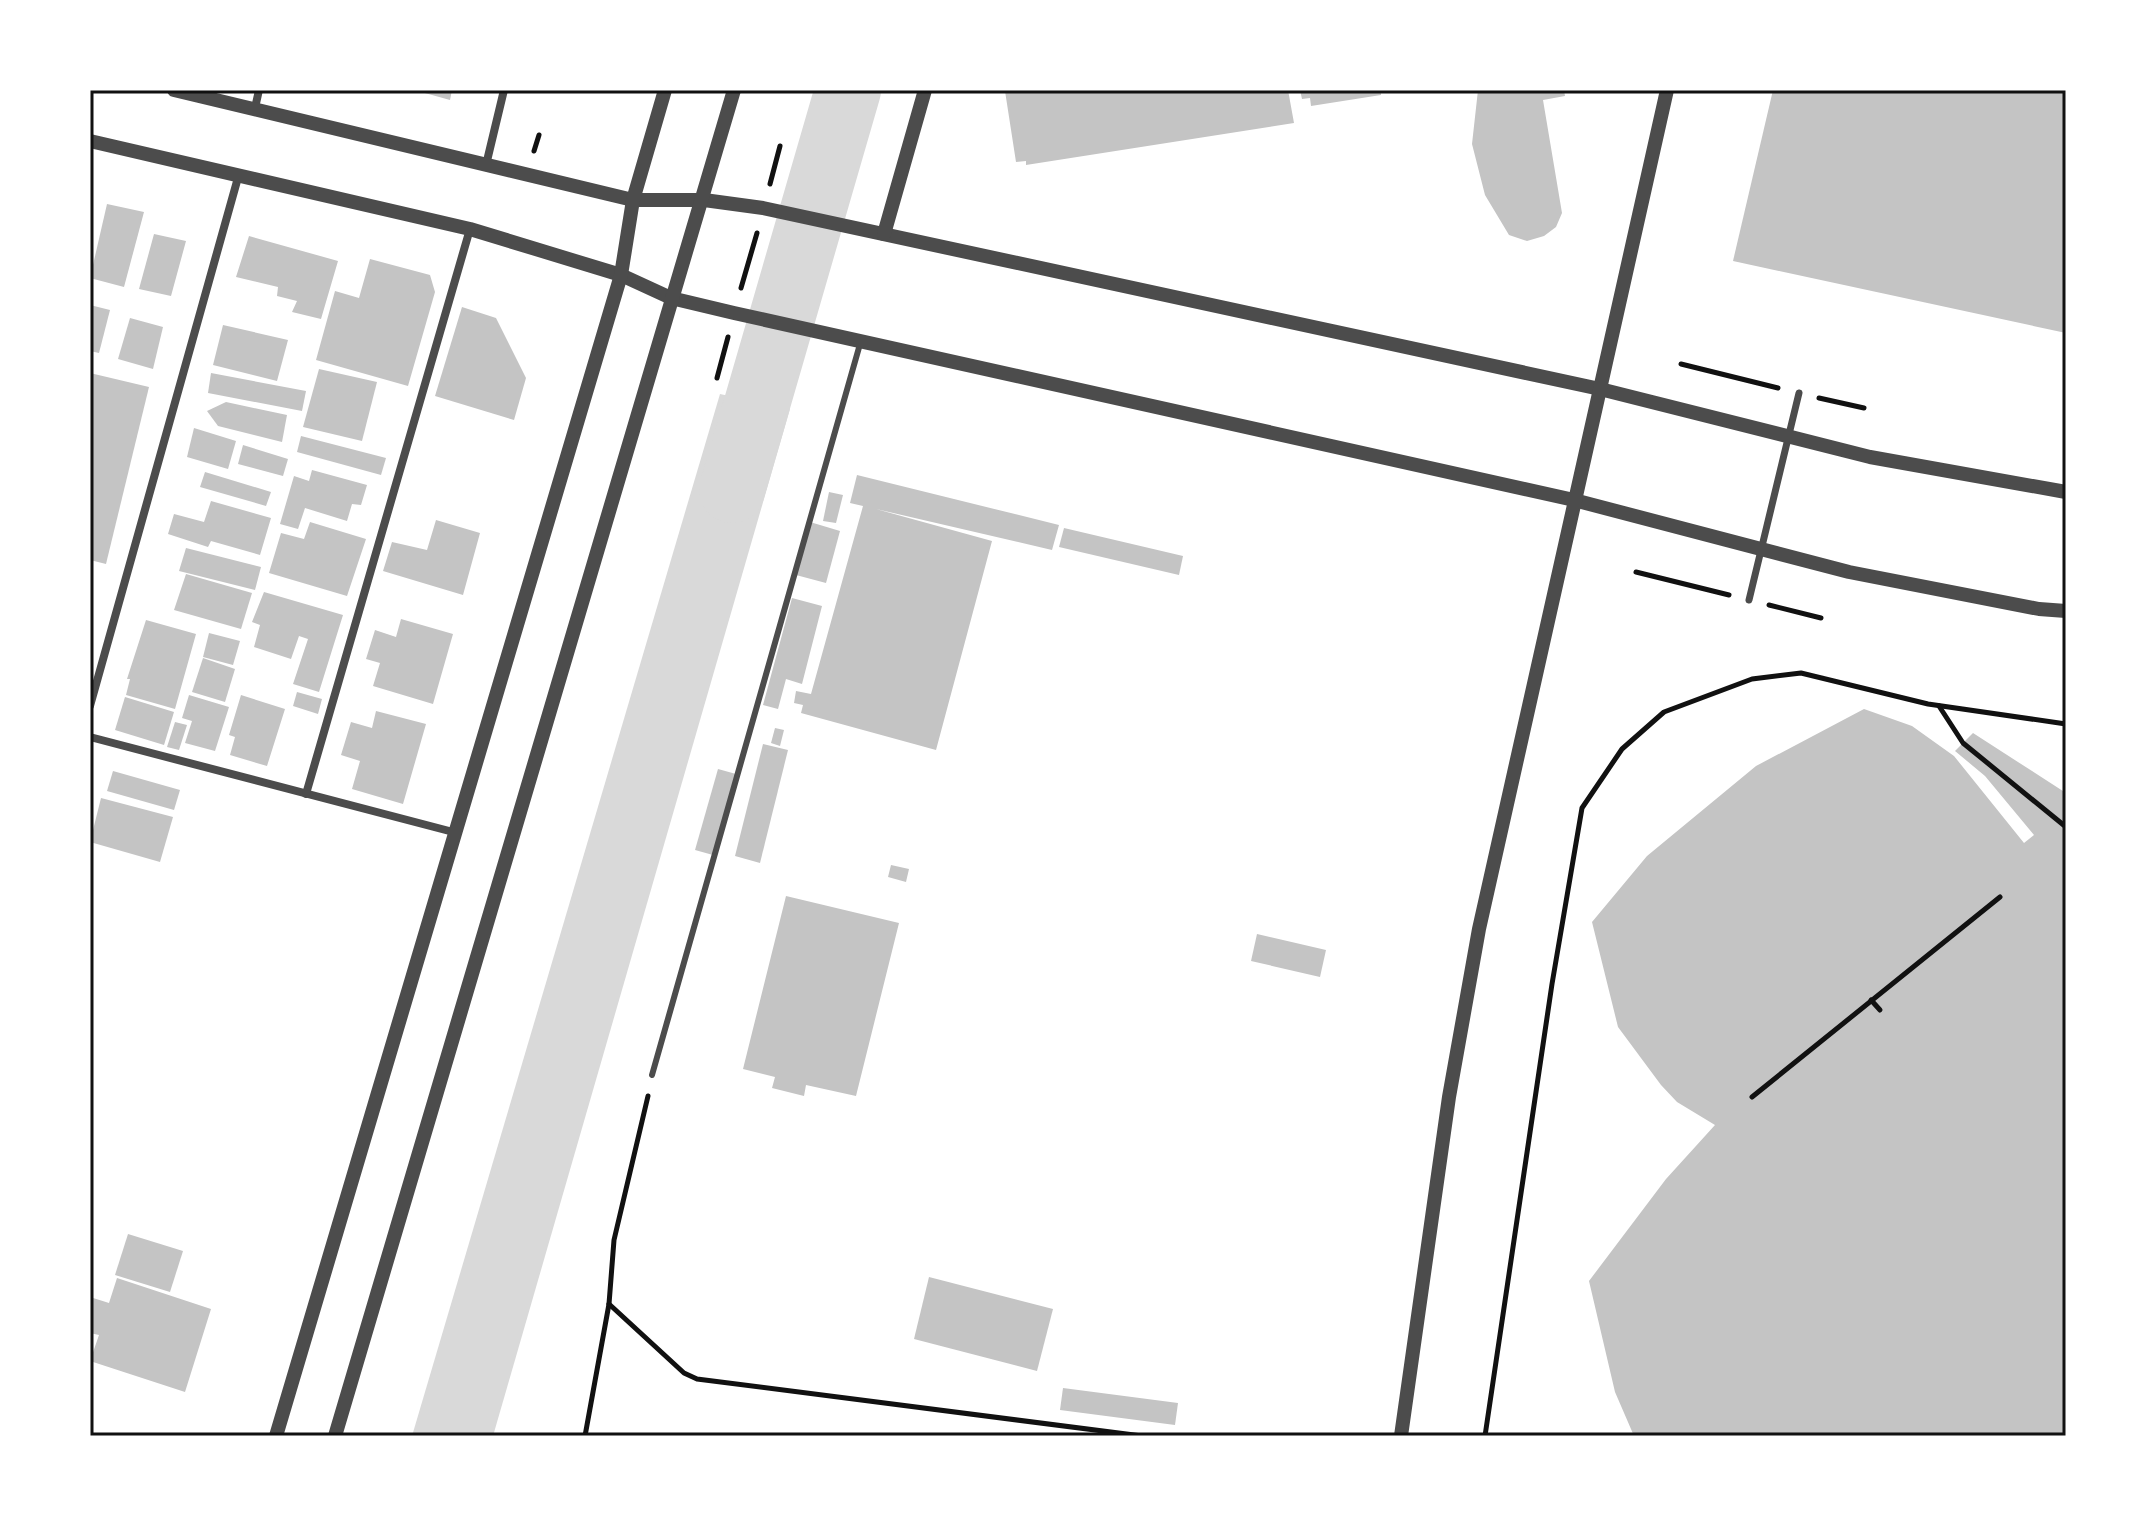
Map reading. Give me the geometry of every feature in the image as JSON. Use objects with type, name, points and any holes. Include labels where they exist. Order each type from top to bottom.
[{"type":"street","points":[[174,90],[633,200],[704,200],[766,209],[1600,389],[1870,457],[2017,486],[2066,492]]},
{"type":"street","points":[[255,108],[259,90]]},
{"type":"street","points":[[485,166],[504,90]]},
{"type":"street","points":[[276,1436],[458,833],[621,275],[633,200],[665,90]]},
{"type":"street","points":[[335,1436],[671,298],[704,200],[734,90]]},
{"type":"street","points":[[884,234],[925,90]]},
{"type":"street","points":[[1401,1436],[1449,1097],[1479,929],[1667,90]]},
{"type":"street","points":[[90,141],[470,229],[621,275],[671,298],[738,314],[1574,500],[1849,572],[2039,609],[2066,611]]},
{"type":"street","points":[[90,706],[239,174]]},
{"type":"street","points":[[306,794],[470,229]]},
{"type":"street","points":[[1749,600],[1799,393]]},
{"type":"street","points":[[90,737],[458,833]]},
{"type":"lane","points":[[652,1075],[861,340]]},
{"type":"path","points":[[527,176],[539,135]]},
{"type":"path","points":[[717,378],[738,314],[780,146]]},
{"type":"path","points":[[1681,364],[1864,408]]},
{"type":"path","points":[[1636,572],[1821,618]]},
{"type":"path","points":[[1485,1436],[1552,984],[1582,808],[1622,749],[1664,712],[1752,679],[1801,673],[1938,705],[2066,724]]},
{"type":"path","points":[[1938,705],[1963,743],[2066,827]]},
{"type":"path","points":[[1752,1097],[2000,897]]},
{"type":"path","points":[[1871,1000],[1880,1010]]},
{"type":"path","points":[[585,1436],[609,1304],[614,1240],[652,1075]]},
{"type":"path","points":[[609,1304],[675,1366],[697,1379],[1142,1436]]},
{"type":"shaded area","points":[[720,394],[790,409],[493,1436],[412,1436]]},
{"type":"building","points":[[414,90],[452,90],[450,100]]},
{"type":"building","points":[[1288,90],[1294,123],[1026,165],[1026,161],[1016,162],[1005,91]]},
{"type":"building","points":[[1300,90],[1381,90],[1381,95],[1311,106],[1310,98],[1302,99]]},
{"type":"building","points":[[1478,90],[1564,90],[1565,96],[1543,100],[1562,213],[1556,227],[1544,236],[1527,241],[1509,235],[1485,195],[1472,144]]},
{"type":"building","points":[[1773,90],[2066,90],[2066,333],[1733,261]]},
{"type":"building","points":[[107,204],[144,212],[124,287],[90,278]]},
{"type":"building","points":[[154,234],[186,241],[171,296],[139,289]]},
{"type":"building","points":[[249,236],[338,261],[321,319],[292,312],[297,301],[277,296],[278,287],[236,277]]},
{"type":"building","points":[[370,259],[430,275],[435,292],[408,386],[316,360],[335,291],[359,298]]},
{"type":"building","points":[[90,305],[110,310],[99,353],[90,351]]},
{"type":"building","points":[[462,307],[496,318],[526,378],[514,420],[435,396]]},
{"type":"building","points":[[130,318],[163,327],[153,369],[118,359]]},
{"type":"building","points":[[223,325],[288,340],[277,381],[213,365]]},
{"type":"building","points":[[319,369],[377,382],[362,441],[303,427]]},
{"type":"building","points":[[90,373],[149,387],[106,564],[90,560]]},
{"type":"building","points":[[211,373],[306,391],[302,411],[208,393]]},
{"type":"building","points":[[226,402],[287,415],[282,442],[218,426],[207,411]]},
{"type":"building","points":[[194,428],[236,441],[228,469],[187,457]]},
{"type":"building","points":[[301,436],[386,458],[381,475],[297,452]]},
{"type":"building","points":[[243,445],[288,459],[283,476],[238,464]]},
{"type":"building","points":[[312,470],[367,485],[361,505],[352,504],[347,521],[305,508],[298,529],[280,524],[294,476],[309,481]]},
{"type":"building","points":[[205,472],[271,492],[266,506],[200,487]]},
{"type":"building","points":[[857,475],[1059,525],[1052,550],[876,509],[992,541],[936,750],[801,713],[803,705],[794,703],[796,691],[811,694],[863,506],[850,503]]},
{"type":"building","points":[[829,492],[843,495],[836,523],[823,521]]},
{"type":"building","points":[[211,501],[271,518],[260,555],[211,541],[208,547],[168,534],[174,514],[204,522]]},
{"type":"building","points":[[436,520],[480,533],[463,595],[383,571],[392,542],[427,550]]},
{"type":"building","points":[[310,522],[366,539],[347,596],[269,573],[281,533],[304,539]]},
{"type":"building","points":[[810,522],[840,531],[826,583],[796,575]]},
{"type":"building","points":[[1064,528],[1183,556],[1179,575],[1059,547]]},
{"type":"building","points":[[186,548],[261,567],[255,590],[179,571]]},
{"type":"building","points":[[186,574],[252,593],[241,629],[174,610]]},
{"type":"building","points":[[264,592],[343,615],[319,692],[293,684],[308,639],[299,636],[291,659],[254,647],[260,625],[252,622]]},
{"type":"building","points":[[792,598],[822,606],[802,684],[786,679],[778,709],[763,705]]},
{"type":"building","points":[[401,619],[453,634],[433,704],[373,686],[380,663],[366,659],[375,630],[396,637]]},
{"type":"building","points":[[146,620],[196,634],[175,709],[126,695],[130,679],[127,679]]},
{"type":"building","points":[[209,633],[240,641],[233,665],[203,657]]},
{"type":"building","points":[[203,658],[235,669],[225,702],[192,692]]},
{"type":"building","points":[[297,692],[322,699],[318,714],[293,706]]},
{"type":"building","points":[[189,695],[229,707],[215,751],[185,743],[192,721],[182,718]]},
{"type":"building","points":[[241,695],[285,709],[267,766],[230,755],[235,737],[229,735]]},
{"type":"building","points":[[125,697],[174,712],[164,745],[115,730]]},
{"type":"building","points":[[1864,709],[1912,726],[1954,756],[2024,843],[2034,835],[1985,776],[1955,751],[1973,733],[2066,793],[2066,1436],[1634,1436],[1615,1392],[1589,1281],[1666,1179],[1715,1125],[1677,1102],[1618,1027],[1592,922],[1647,856],[1756,766]]},
{"type":"building","points":[[376,711],[426,724],[403,804],[352,789],[360,761],[341,755],[351,722],[372,728]]},
{"type":"building","points":[[175,722],[187,725],[179,750],[167,747]]},
{"type":"building","points":[[775,728],[784,730],[780,746],[771,743]]},
{"type":"building","points":[[763,744],[788,750],[760,863],[735,856]]},
{"type":"building","points":[[718,769],[736,774],[713,855],[695,850]]},
{"type":"building","points":[[113,771],[180,790],[174,810],[107,791]]},
{"type":"building","points":[[101,798],[173,817],[160,862],[90,842]]},
{"type":"building","points":[[891,865],[909,869],[906,882],[888,877]]},
{"type":"building","points":[[786,896],[899,923],[856,1096],[806,1085],[804,1096],[772,1088],[775,1077],[743,1069]]},
{"type":"building","points":[[1257,934],[1326,950],[1320,977],[1251,961]]},
{"type":"building","points":[[128,1234],[183,1251],[170,1292],[115,1275]]},
{"type":"building","points":[[929,1277],[1053,1309],[1037,1371],[914,1339]]},
{"type":"building","points":[[117,1278],[211,1309],[185,1392],[90,1361],[99,1335],[90,1333],[90,1297],[109,1303]]},
{"type":"building","points":[[1063,1388],[1178,1403],[1175,1425],[1060,1410]]},
{"type":"waterway","points":[[732,490],[848,90]]}]
